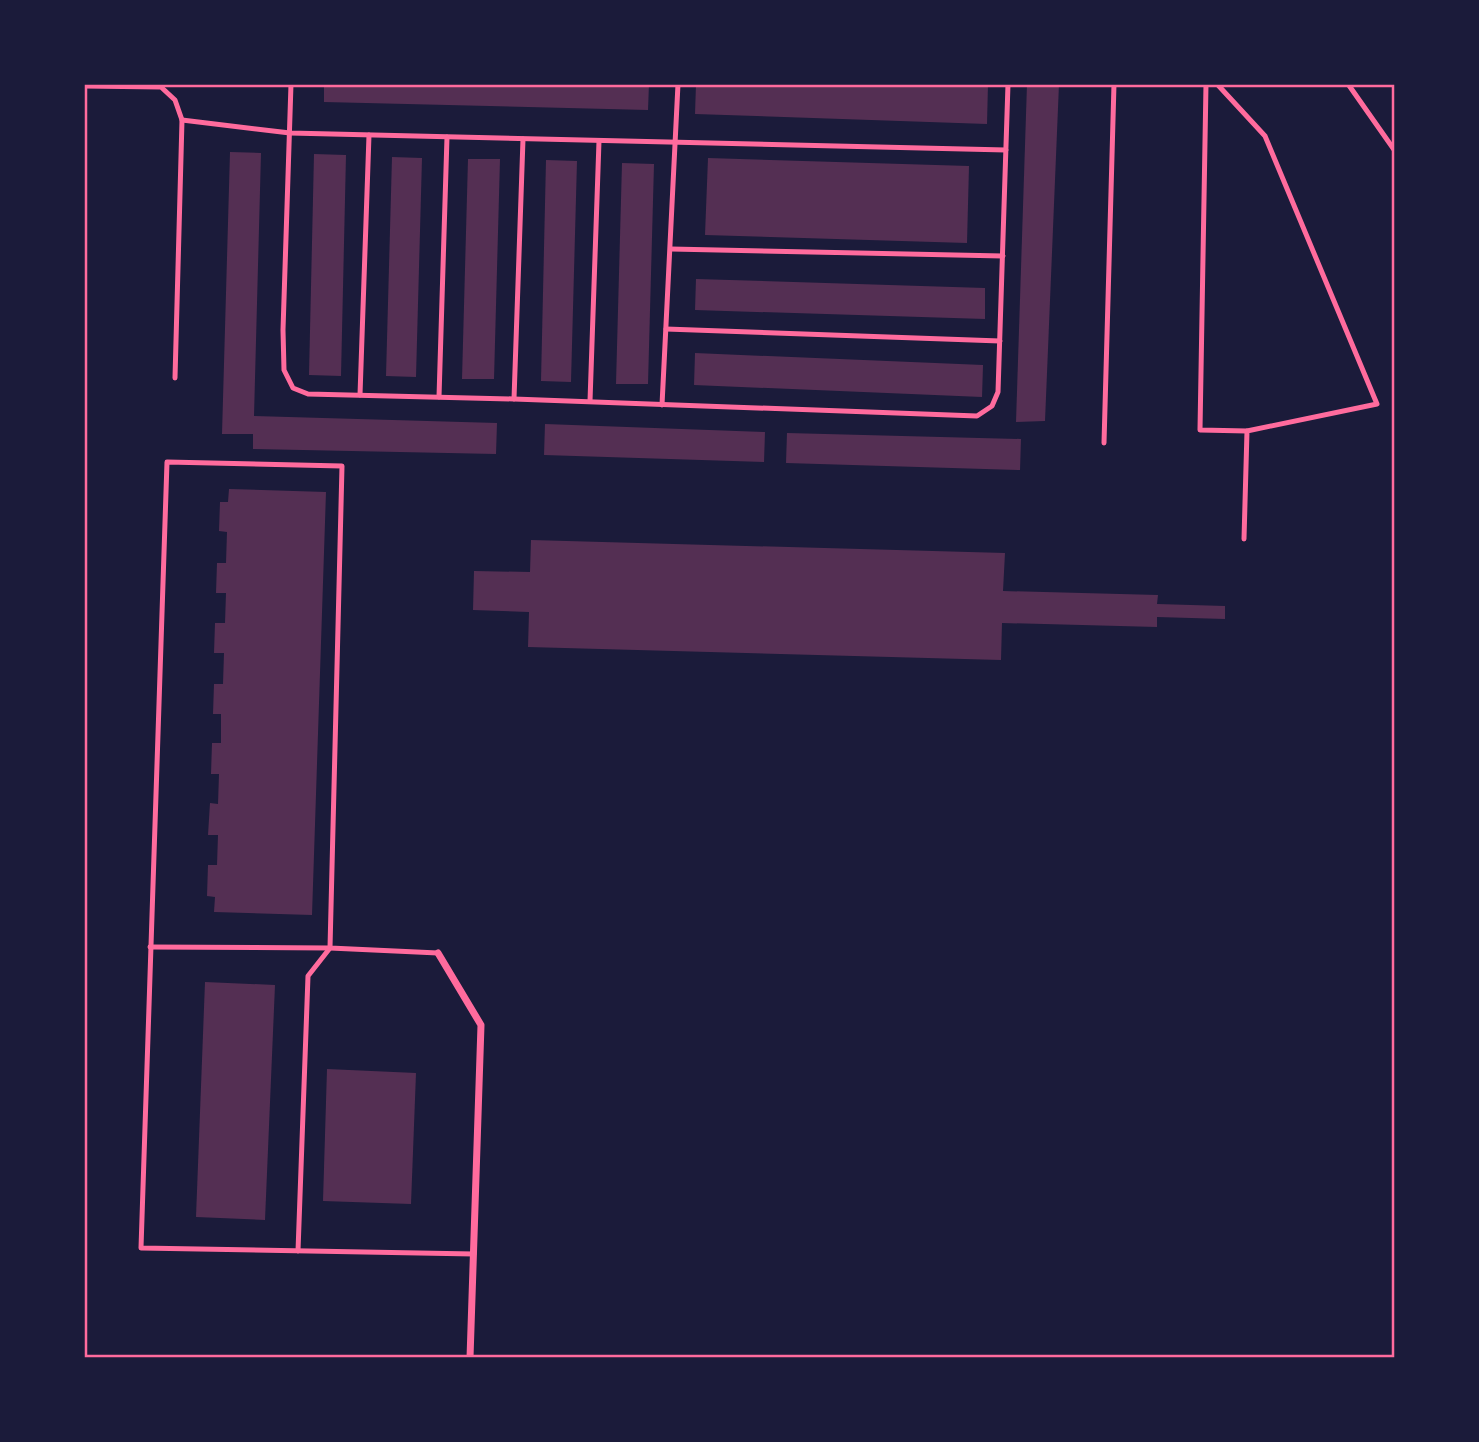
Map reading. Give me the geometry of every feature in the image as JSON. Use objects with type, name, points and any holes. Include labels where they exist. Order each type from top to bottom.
[{"type":"street","points":[[438,953],[481,1026],[470,1358]]},
{"type":"lane","points":[[291,84],[283,330],[284,370],[293,388],[309,394],[590,401],[977,416],[992,406],[998,392],[1008,84]]},
{"type":"lane","points":[[662,404],[678,84]]},
{"type":"lane","points":[[1104,443],[1114,84]]},
{"type":"lane","points":[[1206,84],[1200,430],[1247,431],[1377,404],[1265,136],[1217,84]]},
{"type":"lane","points":[[1348,84],[1395,151]]},
{"type":"lane","points":[[84,86],[161,86],[175,100],[182,120],[175,378]]},
{"type":"lane","points":[[182,120],[290,134],[1006,150]]},
{"type":"lane","points":[[360,395],[369,135]]},
{"type":"lane","points":[[439,397],[447,137]]},
{"type":"lane","points":[[514,399],[523,139]]},
{"type":"lane","points":[[590,401],[599,141]]},
{"type":"lane","points":[[671,249],[1003,256]]},
{"type":"lane","points":[[666,329],[1000,341]]},
{"type":"lane","points":[[1244,539],[1247,431]]},
{"type":"lane","points":[[298,1251],[308,976],[330,948],[342,466],[167,462],[141,1248],[298,1251],[474,1254]]},
{"type":"lane","points":[[150,947],[330,948],[438,953]]},
{"type":"building","points":[[324,84],[649,84],[648,110],[324,102]]},
{"type":"building","points":[[696,84],[988,84],[987,124],[695,114]]},
{"type":"building","points":[[1027,84],[1059,84],[1045,421],[1016,422]]},
{"type":"building","points":[[230,152],[261,153],[254,416],[497,423],[496,454],[253,449],[253,434],[222,434]]},
{"type":"building","points":[[314,154],[346,155],[341,376],[309,375]]},
{"type":"building","points":[[392,157],[422,158],[416,377],[386,376]]},
{"type":"building","points":[[708,158],[969,166],[967,243],[705,235]]},
{"type":"building","points":[[468,159],[500,159],[494,379],[462,379]]},
{"type":"building","points":[[546,160],[577,161],[571,382],[541,381]]},
{"type":"building","points":[[622,163],[654,164],[648,384],[616,384]]},
{"type":"building","points":[[696,279],[985,288],[985,319],[695,310]]},
{"type":"building","points":[[695,353],[983,365],[982,397],[694,385]]},
{"type":"building","points":[[545,424],[765,432],[764,462],[544,455]]},
{"type":"building","points":[[787,433],[1021,439],[1020,470],[786,463]]},
{"type":"building","points":[[229,489],[326,492],[312,915],[214,912],[215,897],[207,896],[208,865],[217,865],[218,835],[208,835],[210,803],[218,804],[219,774],[211,774],[212,743],[221,743],[221,714],[213,714],[214,684],[223,684],[224,653],[214,653],[215,623],[225,623],[226,593],[216,593],[217,563],[226,563],[227,532],[219,531],[220,502],[228,502]]},
{"type":"building","points":[[531,540],[1005,553],[1003,591],[1158,595],[1157,604],[1225,606],[1225,619],[1157,617],[1157,627],[1002,623],[1001,660],[528,647],[529,612],[473,610],[474,571],[530,572]]},
{"type":"building","points":[[205,982],[275,985],[265,1220],[196,1217]]},
{"type":"building","points":[[327,1069],[416,1073],[411,1204],[323,1201]]}]
